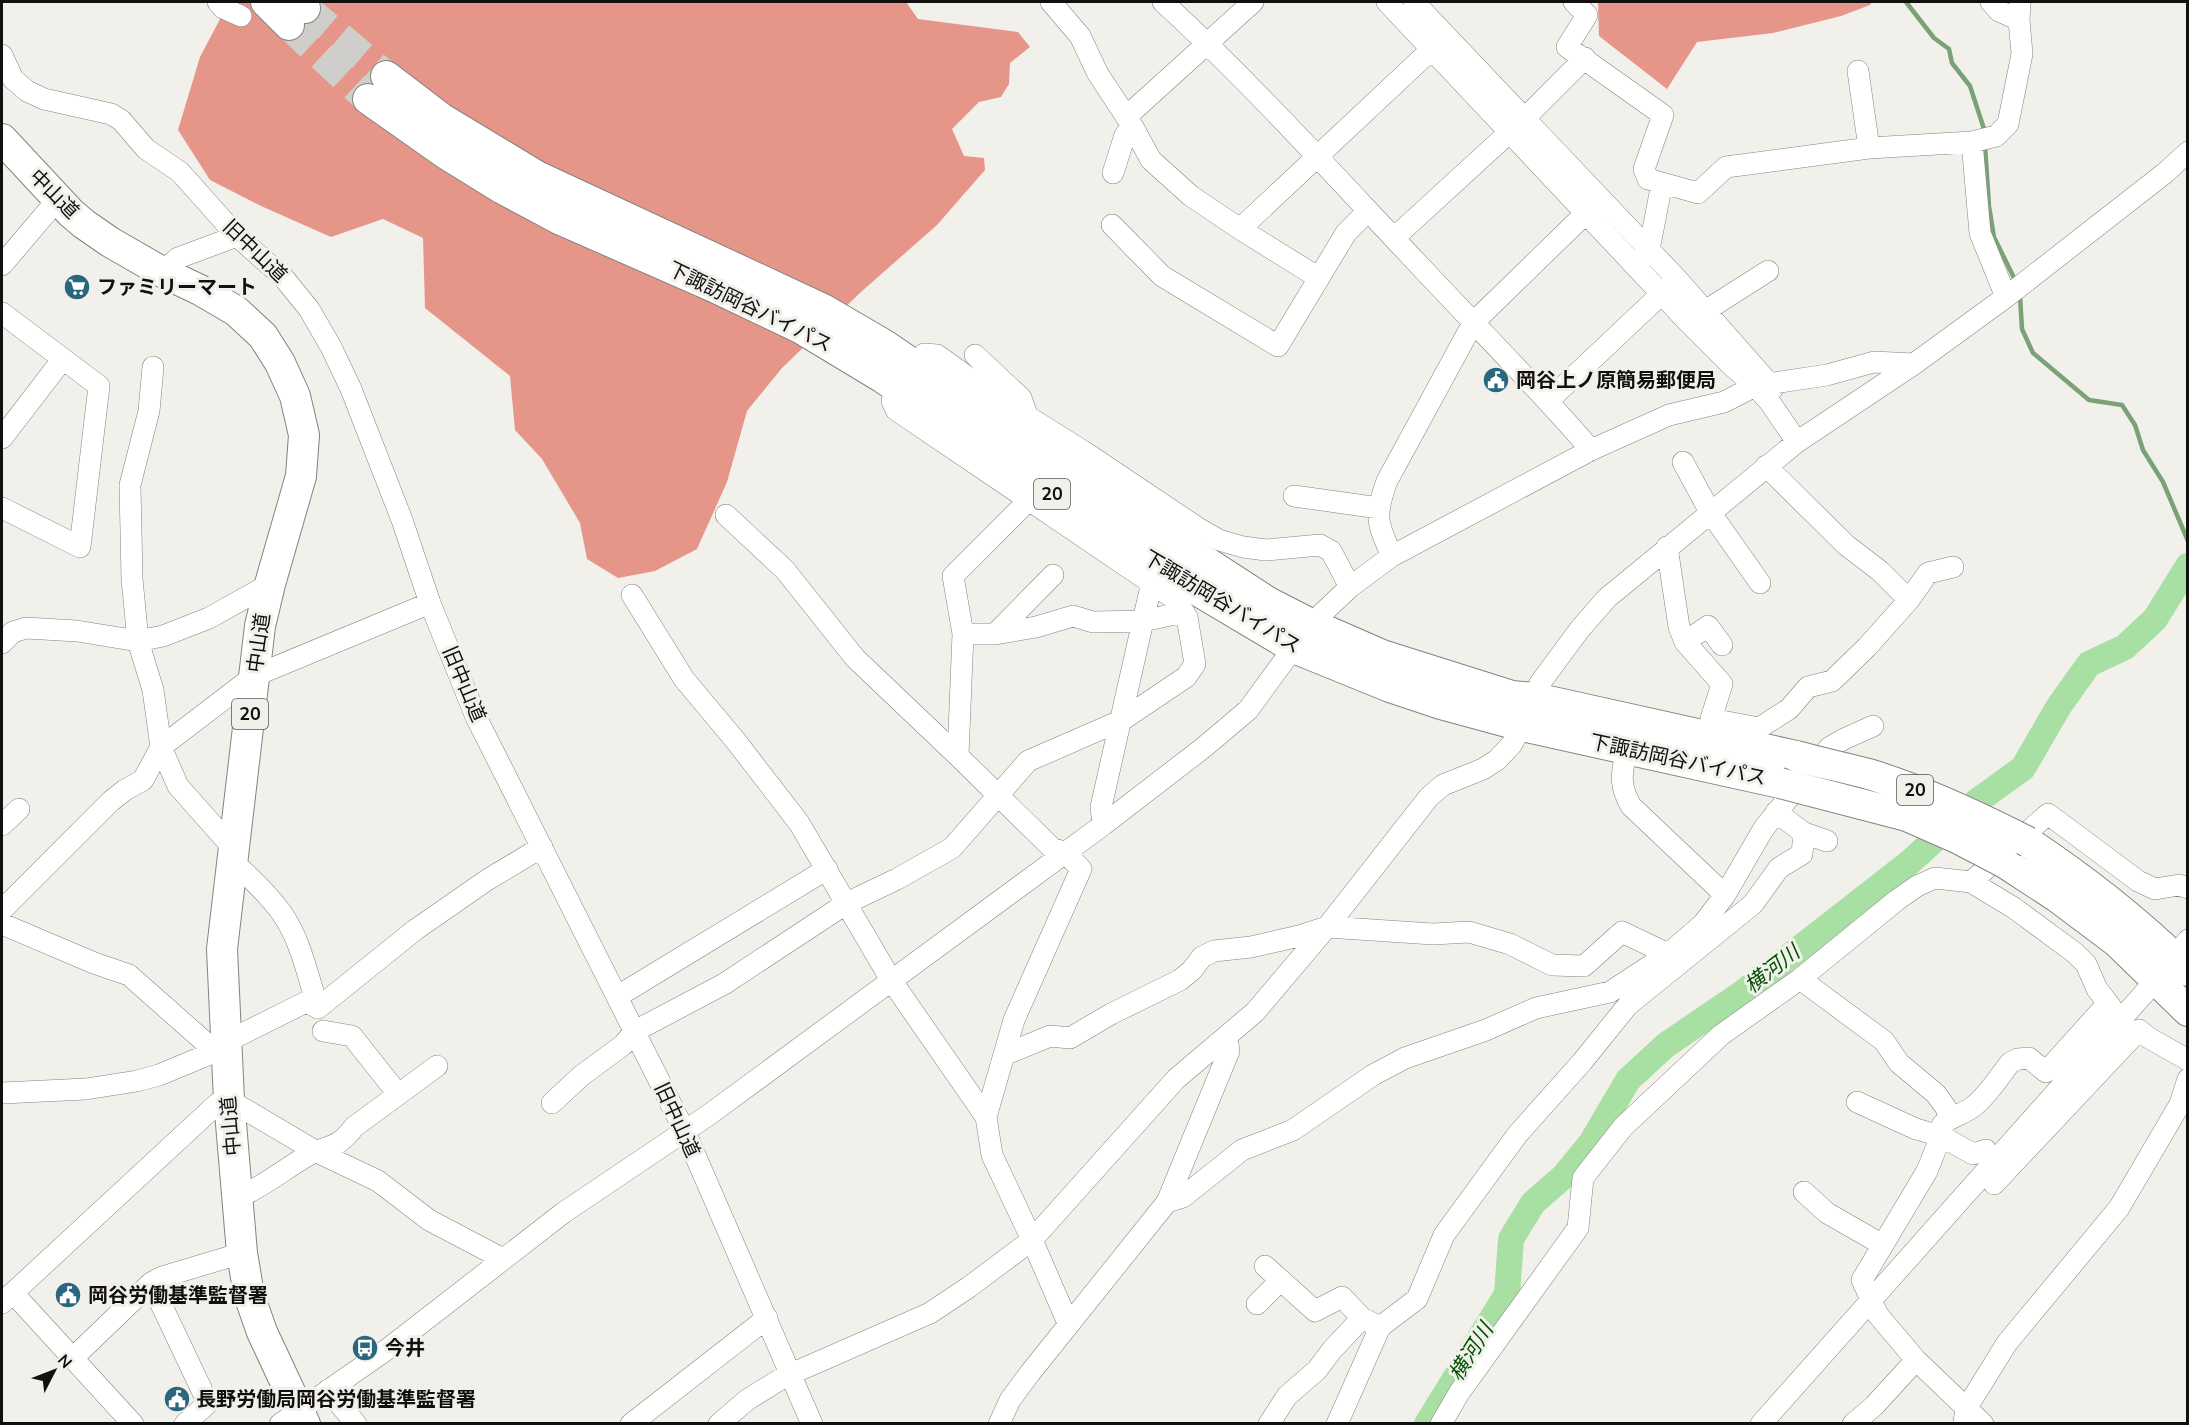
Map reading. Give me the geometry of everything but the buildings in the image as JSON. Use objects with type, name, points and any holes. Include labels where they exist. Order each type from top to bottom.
[{"type":"highway","points":[[266,2],[297,12]]},
{"type":"highway","name":"下諏訪岡谷バイパス","points":[[2176,962],[2117,942],[2058,897],[2005,863],[1907,816],[1780,783],[1522,726],[1441,704],[1390,687],[1294,648],[1168,573],[883,378],[833,347],[789,322],[559,219],[501,188],[414,133],[377,88],[441,118],[537,176],[823,309],[883,344],[1172,540],[1268,602],[1311,624],[1382,654],[1512,696],[1535,698],[1755,737],[1796,756],[1870,775],[1917,791],[1977,817],[2028,843],[2079,876],[2176,962],[2187,1011]]},
{"type":"highway","name":"中山道","points":[[2,139],[77,218],[110,242],[162,273],[200,290],[242,317],[263,336],[280,363],[295,396],[304,435],[301,476],[260,626],[222,949],[219,1048],[229,1100],[242,1253],[249,1295],[295,1419]]},
{"type":"street","points":[[218,2],[223,8],[241,16]]},
{"type":"street","points":[[1051,2],[1080,36],[1098,74],[1130,122],[1151,160],[1191,196],[1319,278]]},
{"type":"street","points":[[1163,2],[1208,44],[1394,238],[1548,401],[1591,450]]},
{"type":"street","points":[[1113,172],[1130,122],[1253,2]]},
{"type":"street","points":[[1387,2],[1428,44],[1517,125],[1697,316],[1730,364],[1763,385],[1768,401],[1799,441]]},
{"type":"street","points":[[1574,2],[1587,15],[1567,47],[1663,115],[1644,169],[1648,179],[1698,193],[1726,167],[1869,148],[1972,142],[1996,136],[2008,124],[2022,54],[2020,11],[1999,11],[1991,2]]},
{"type":"street","points":[[1240,229],[1316,157],[1428,44],[1426,7]]},
{"type":"street","points":[[1426,7],[1586,213],[1642,257]]},
{"type":"street","name":"旧中山道","points":[[2,55],[13,79],[27,92],[44,99],[111,114],[121,120],[146,149],[180,172],[237,236],[283,277],[309,309],[331,347],[351,389],[398,509],[430,603],[476,717],[685,1132],[812,1424]]},
{"type":"street","points":[[1394,238],[1517,125],[1585,58]]},
{"type":"street","points":[[1858,71],[1869,148]]},
{"type":"street","points":[[1972,142],[1980,233],[2006,297]]},
{"type":"street","points":[[719,1424],[747,1400],[792,1374],[930,1313],[1032,1240],[1176,1079],[1255,1012],[1327,927],[1429,797],[1443,785],[1483,769],[1497,760],[1512,744],[1540,683],[1600,605],[1766,466],[1799,441],[1914,364],[2006,297],[2165,173],[2187,152]]},
{"type":"street","points":[[1642,257],[1662,183]]},
{"type":"street","points":[[2,265],[58,200]]},
{"type":"street","points":[[1112,225],[1162,276],[1278,346],[1347,233],[1368,211]]},
{"type":"street","points":[[1392,556],[1380,529],[1379,508],[1386,481],[1473,323],[1586,213]]},
{"type":"street","points":[[162,273],[178,258],[237,236]]},
{"type":"street","points":[[1697,316],[1768,271]]},
{"type":"street","points":[[1548,401],[1670,287]]},
{"type":"street","points":[[2,313],[99,386],[80,547],[2,508]]},
{"type":"street","points":[[924,354],[937,355],[1028,416],[1179,510],[1220,540],[1266,550],[1320,545],[1331,551],[1350,587]]},
{"type":"street","points":[[975,355],[1021,398],[1028,416]]},
{"type":"street","points":[[2,438],[62,360]]},
{"type":"street","points":[[295,1419],[328,1390],[389,1348],[563,1213],[685,1132],[1103,825],[1203,748],[1248,710],[1311,624],[1350,587],[1392,556],[1591,450],[1669,415],[1725,402],[1763,385],[1827,375],[1874,362],[1914,364]]},
{"type":"street","points":[[153,367],[149,411],[130,485],[132,579],[138,641],[153,690],[161,747],[178,786],[282,914],[295,938],[318,1008]]},
{"type":"street","points":[[552,1103],[581,1076],[623,1044],[635,1031],[724,984],[847,903],[897,879],[952,848],[1028,761],[1122,720],[1186,677],[1196,664],[1187,617],[1175,599],[896,410],[892,401]]},
{"type":"street","points":[[1683,462],[1710,512],[1760,583]]},
{"type":"street","points":[[1766,466],[1846,545],[1880,571],[1909,600]]},
{"type":"street","points":[[1294,496],[1379,508]]},
{"type":"street","points":[[958,756],[963,634],[953,576],[1029,500]]},
{"type":"street","points":[[726,515],[784,570],[855,658],[1053,849],[1065,852],[1081,869],[1014,1020],[987,1117],[992,1155],[1068,1323]]},
{"type":"street","points":[[1668,547],[1679,627],[1685,642],[1722,684],[1711,718],[1755,737],[1789,710],[1808,687],[1832,681],[1867,647],[1909,600],[1928,573],[1953,567]]},
{"type":"street","points":[[995,633],[1053,575]]},
{"type":"street","points":[[1103,825],[1101,807],[1152,582]]},
{"type":"street","points":[[2,643],[13,632],[26,628],[77,631],[138,641],[163,636],[209,618],[270,584]]},
{"type":"street","points":[[632,595],[684,680],[735,740],[799,823],[891,980],[987,1117]]},
{"type":"street","points":[[2,910],[111,801],[143,780],[161,747],[254,676],[430,603]]},
{"type":"street","points":[[963,634],[995,633],[1036,627],[1073,616],[1093,622],[1143,621],[1184,612]]},
{"type":"street","points":[[1685,642],[1708,627],[1722,645]]},
{"type":"street","points":[[1167,1202],[1183,1197],[1242,1150],[1293,1130],[1373,1075],[1405,1058],[1486,1030],[1536,1008],[1610,992],[1668,954],[1704,924],[1725,895],[1764,828],[1830,747],[1873,726]]},
{"type":"street","points":[[1627,748],[1621,779],[1624,794],[1631,806],[1725,895]]},
{"type":"street","points":[[2,825],[19,809]]},
{"type":"street","points":[[1776,812],[1804,832],[1827,841]]},
{"type":"street","points":[[1971,882],[2048,814],[2138,881],[2155,889],[2179,885],[2187,888]]},
{"type":"street","points":[[1269,1424],[1287,1396],[1317,1370],[1332,1350],[1371,1323],[1417,1299],[1444,1235],[1517,1135],[1582,1062],[1628,1005],[1753,904],[1779,868],[1802,854],[1804,832]]},
{"type":"street","points":[[318,1008],[415,930],[487,880],[542,847]]},
{"type":"street","points":[[618,996],[827,869]]},
{"type":"street","points":[[1441,1424],[1459,1393],[1578,1228],[1583,1178],[1623,1127],[1721,1035],[1800,979],[1917,886],[1935,878],[1971,882],[2014,908],[2075,953],[2086,964],[2097,989],[2109,1005],[2046,1072],[2029,1058],[2018,1059],[2010,1063],[1973,1107],[1945,1127],[1916,1129],[1857,1102]]},
{"type":"street","points":[[2,924],[94,963],[129,975],[207,1044],[219,1048]]},
{"type":"street","points":[[1004,1055],[1050,1036],[1070,1038],[1111,1014],[1180,980],[1202,957],[1214,951],[1299,936],[1327,927],[1433,934],[1468,932],[1510,944],[1552,965],[1584,966],[1622,932],[1668,954]]},
{"type":"street","points":[[1875,1308],[2176,962]]},
{"type":"street","points":[[1800,979],[1884,1041],[1899,1063],[1936,1094],[1946,1108],[1945,1127],[1927,1171],[1862,1280],[1875,1308],[1916,1360],[1965,1416],[1983,1424]]},
{"type":"street","points":[[2,1093],[86,1089],[137,1081],[159,1075],[219,1048],[306,1002],[318,1008]]},
{"type":"street","points":[[1761,1424],[1875,1308],[2137,1028],[2149,1038],[2187,1060]]},
{"type":"street","points":[[323,1031],[352,1036],[398,1094]]},
{"type":"street","points":[[999,1424],[1010,1400],[1068,1323],[1167,1202],[1229,1051],[1227,1037]]},
{"type":"street","points":[[237,1198],[259,1188],[304,1158],[335,1146],[347,1137],[354,1127],[437,1066]]},
{"type":"street","points":[[1965,1416],[2007,1343],[2119,1208],[2180,1104],[2187,1079]]},
{"type":"street","points":[[133,1424],[73,1358],[7,1298],[217,1104],[229,1100],[317,1152],[378,1181],[429,1220],[503,1259]]},
{"type":"street","points":[[1945,1127],[1973,1154],[1986,1150]]},
{"type":"street","points":[[1804,1192],[1827,1213],[1883,1245]]},
{"type":"street","points":[[73,1358],[151,1283],[162,1277],[242,1253]]},
{"type":"street","points":[[1265,1266],[1315,1311],[1342,1297],[1371,1323]]},
{"type":"street","points":[[1257,1304],[1281,1280]]},
{"type":"street","points":[[151,1283],[208,1403],[185,1424]]},
{"type":"street","points":[[631,1424],[767,1318]]},
{"type":"street","points":[[1337,1424],[1371,1323]]},
{"type":"street","points":[[1853,1424],[1874,1406],[1916,1360]]},
{"type":"street","points":[[328,1390],[356,1424]]},
{"type":"shaded area","points":[[229,2],[906,2],[918,19],[1018,32],[1030,47],[1010,63],[1009,84],[1001,97],[979,102],[952,129],[964,156],[984,158],[985,170],[937,225],[861,292],[782,368],[747,411],[727,482],[697,549],[655,571],[618,578],[587,559],[580,523],[542,459],[515,430],[510,376],[425,308],[423,238],[383,219],[331,237],[210,180],[178,130],[200,57]]},
{"type":"shaded area","points":[[1598,2],[1872,2],[1870,5],[1841,16],[1773,33],[1697,42],[1667,89],[1599,36]]},
{"type":"waterway","points":[[1906,2],[1934,38],[1949,49],[1952,63],[1970,86],[1985,132]]},
{"type":"waterway","points":[[1985,146],[1989,206],[1994,237],[2016,282]]},
{"type":"waterway","points":[[2020,296],[2022,329],[2033,353],[2089,400],[2122,405],[2135,425],[2143,450],[2163,482],[2188,541]]},
{"type":"waterway","name":"横河川","points":[[1427,1424],[1507,1294],[1511,1239],[1533,1203],[1564,1176],[1591,1143],[1628,1080],[1666,1045],[1741,994],[1909,863],[1976,802],[2023,768],[2059,706],[2089,664],[2125,647],[2155,619],[2188,566]]},
{"type":"tunnel","points":[[305,8],[386,76]]},
{"type":"tunnel","points":[[289,25],[368,99]]},
{"type":"place","name":"ファミリーマート","points":[[77,287]]},
{"type":"place","name":"岡谷上ノ原簡易郵便局","points":[[1496,380]]},
{"type":"place","name":"岡谷労働基準監督署","points":[[68,1295]]},
{"type":"place","name":"今井","points":[[365,1348]]},
{"type":"place","name":"長野労働局岡谷労働基準監督署","points":[[177,1399]]}]
